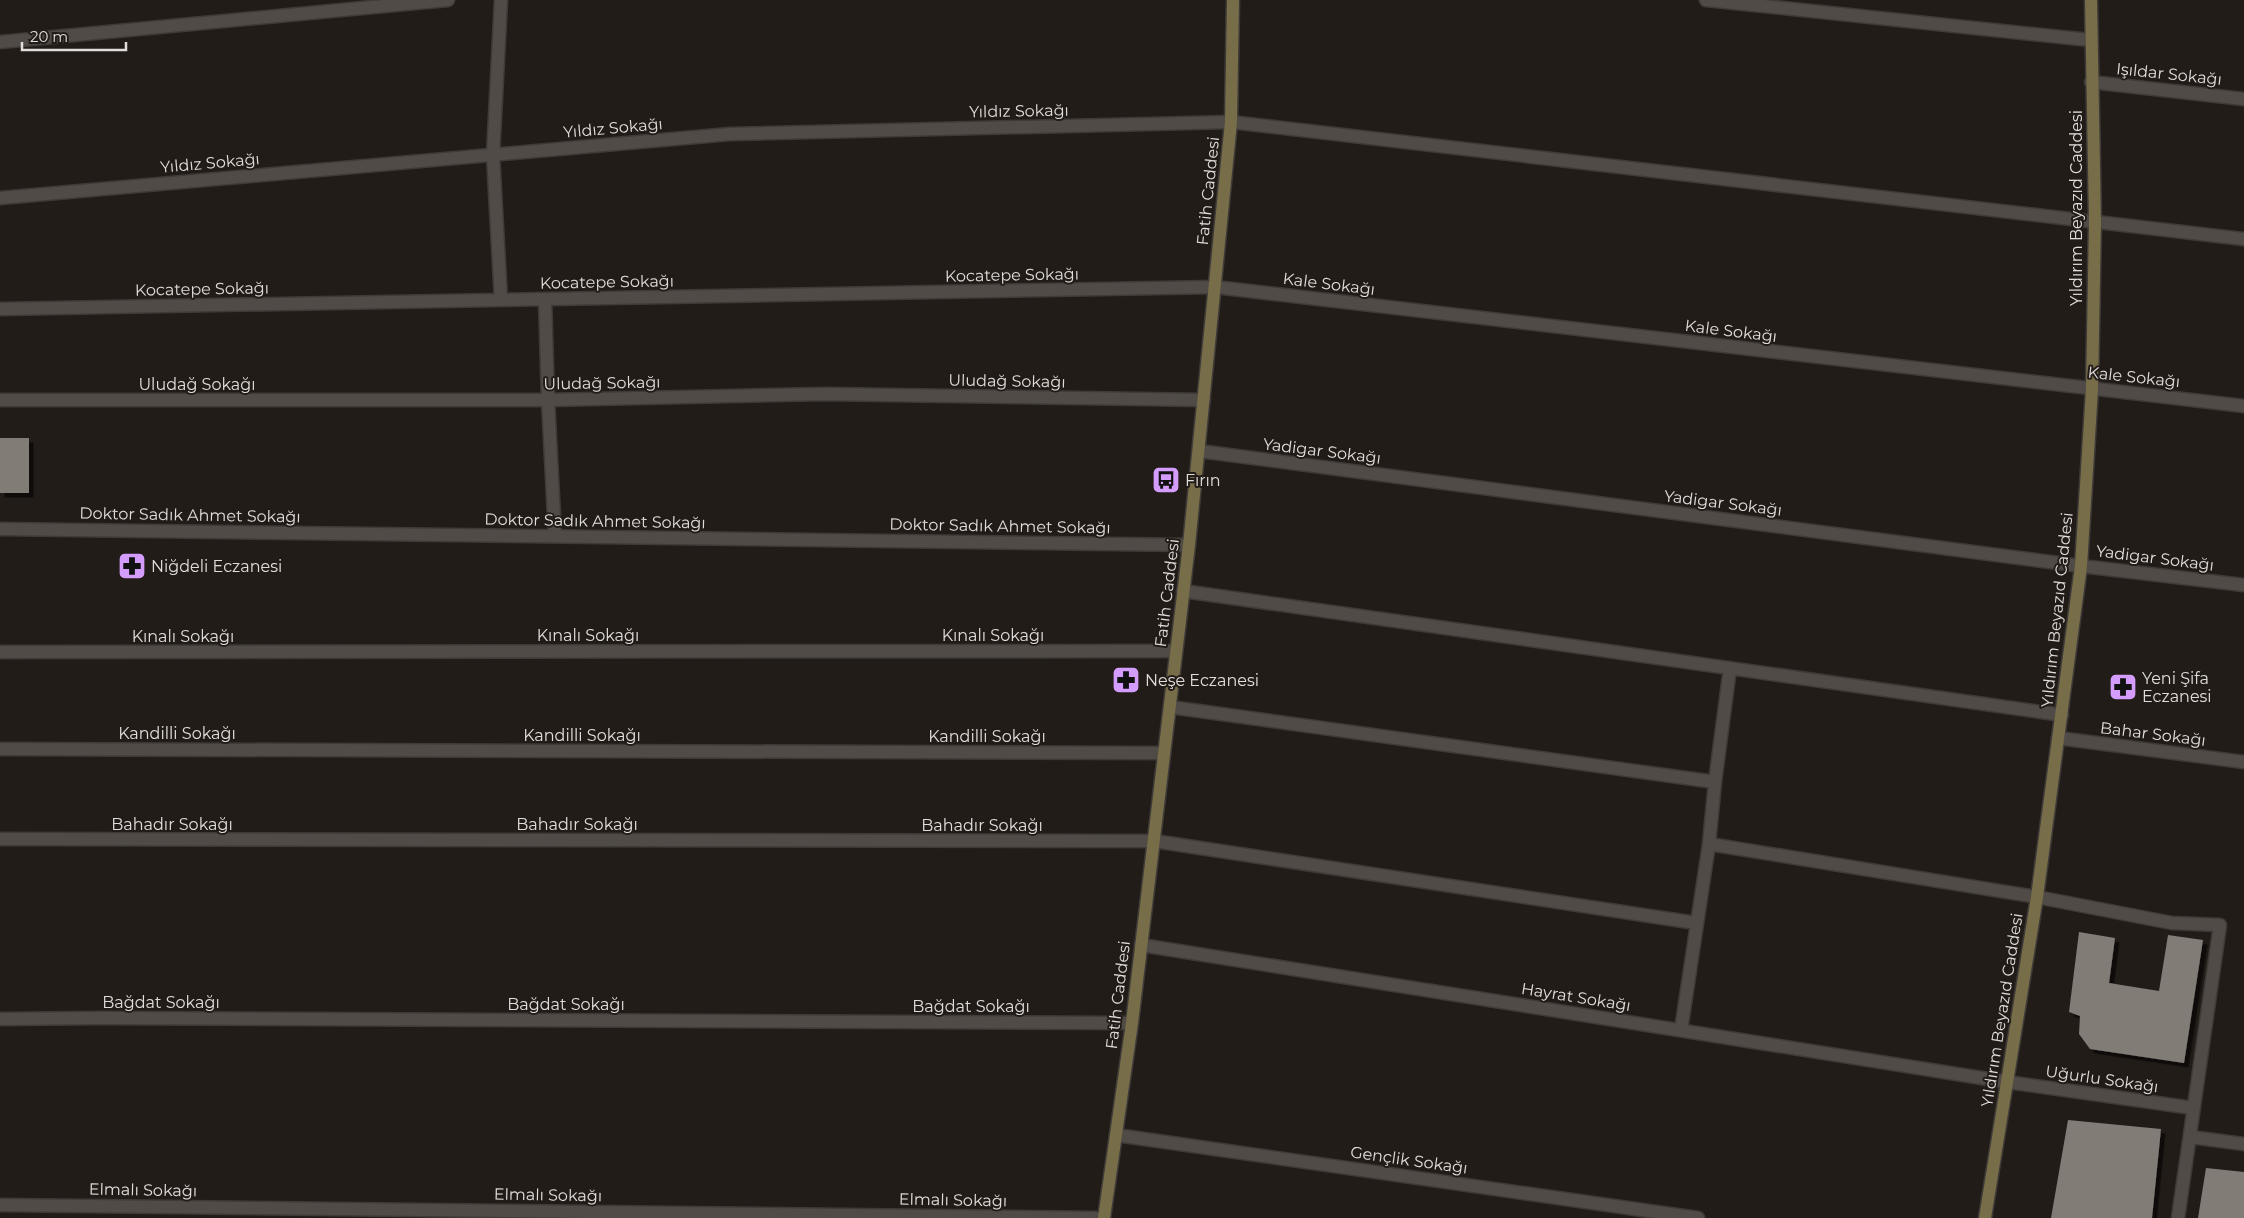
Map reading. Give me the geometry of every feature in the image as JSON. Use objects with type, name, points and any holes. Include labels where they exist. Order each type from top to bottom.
[{"type":"main road","name":"Fatih Caddesi","points":[[1104,1218],[1132,1022],[1199,451],[1231,122],[1233,0]]},
{"type":"main road","name":"Yıldırım Beyazıd Caddesi","points":[[1985,1218],[2037,897],[2081,566],[2092,388],[2095,222],[2090,40],[2091,0]]},
{"type":"street","points":[[0,42],[448,0]]},
{"type":"street","points":[[501,0],[493,155],[501,300]]},
{"type":"street","points":[[1706,0],[2090,40]]},
{"type":"street","name":"Işıldar Sokağı","points":[[2091,82],[2244,99]]},
{"type":"street","name":"Yıldız Sokağı","points":[[0,198],[730,134],[1231,122],[2244,239]]},
{"type":"street","name":"Kocatepe Sokağı","points":[[0,309],[1215,287]]},
{"type":"street","name":"Kale Sokağı","points":[[1215,287],[2244,406]]},
{"type":"street","points":[[545,299],[555,536]]},
{"type":"street","name":"Uludağ Sokağı","points":[[0,400],[548,400],[825,394],[1204,400]]},
{"type":"street","name":"Yadigar Sokağı","points":[[1199,451],[2081,566],[2244,585]]},
{"type":"street","name":"Doktor Sadık Ahmet Sokağı","points":[[0,529],[1189,545]]},
{"type":"street","points":[[1184,591],[2062,715]]},
{"type":"street","name":"Kınalı Sokağı","points":[[0,652],[1176,651]]},
{"type":"street","points":[[1681,1030],[1709,844],[1714,782],[1730,668]]},
{"type":"street","points":[[1170,707],[1714,782]]},
{"type":"street","name":"Bahar Sokağı","points":[[2058,738],[2244,762]]},
{"type":"street","name":"Kandilli Sokağı","points":[[0,749],[1164,754]]},
{"type":"street","name":"Bahadır Sokağı","points":[[0,840],[1154,841],[1696,922]]},
{"type":"street","points":[[1709,844],[2037,897],[2172,923],[2220,926],[2178,1218]]},
{"type":"street","name":"Hayrat Sokağı","points":[[1141,945],[2006,1082]]},
{"type":"street","name":"Bağdat Sokağı","points":[[0,1019],[1132,1022]]},
{"type":"street","name":"Uğurlu Sokağı","points":[[2006,1082],[2193,1108]]},
{"type":"street","name":"Gençlik Sokağı","points":[[1116,1135],[1698,1218]]},
{"type":"street","points":[[2191,1137],[2244,1144]]},
{"type":"street","name":"Elmalı Sokağı","points":[[0,1205],[94,1212],[1096,1218]]},
{"type":"building","points":[[0,438],[29,438],[29,493],[0,493]]},
{"type":"building","points":[[2079,932],[2115,938],[2109,983],[2159,991],[2168,935],[2203,940],[2184,1063],[2090,1049],[2079,1034],[2080,1016],[2069,1012]]},
{"type":"building","points":[[2068,1120],[2161,1129],[2152,1218],[2051,1218]]},
{"type":"building","points":[[2206,1168],[2244,1172],[2244,1218],[2198,1218]]},
{"type":"place","name":"Fırın","points":[[1166,480]]},
{"type":"place","name":"Niğdeli Eczanesi","points":[[132,566]]},
{"type":"place","name":"Neşe Eczanesi","points":[[1126,680]]},
{"type":"place","name":"Yeni Şifa Eczanesi","points":[[2123,687]]}]
